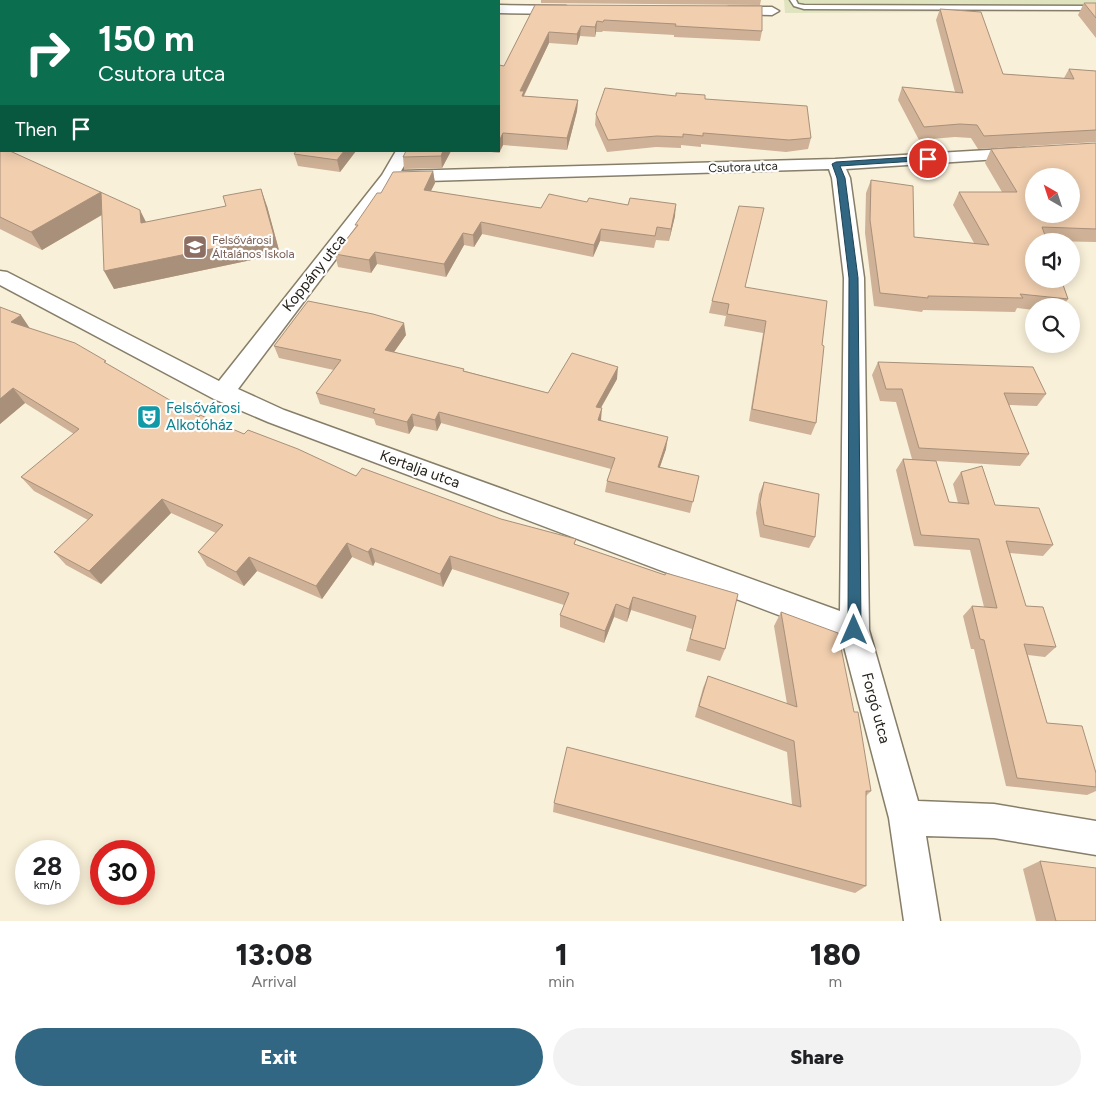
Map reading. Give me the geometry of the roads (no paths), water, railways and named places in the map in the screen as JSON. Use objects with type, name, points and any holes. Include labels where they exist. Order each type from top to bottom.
[{"type":"street","points":[[500,10],[577,10]]},
{"type":"street","points":[[714,11],[772,11]]},
{"type":"street","name":"Koppány utca","points":[[222,393],[389,177],[404,152]]},
{"type":"street","name":"Csutora utca","points":[[389,177],[836,164],[1038,152]]},
{"type":"street","name":"Forgó utca","points":[[836,164],[841,178],[854,278],[854,630],[906,818],[922,921]]},
{"type":"street","name":"Kertalja utca","points":[[0,277],[222,393],[276,416],[854,630]]},
{"type":"street","points":[[906,818],[994,821],[1096,838]]},
{"type":"lane","points":[[793,0],[796,5],[804,7],[1014,10],[1096,8]]},
{"type":"place","name":"Felsővárosi Általános Iskola","points":[[195,247]]},
{"type":"place","name":"Felsővárosi Alkotóház","points":[[149,417]]}]
